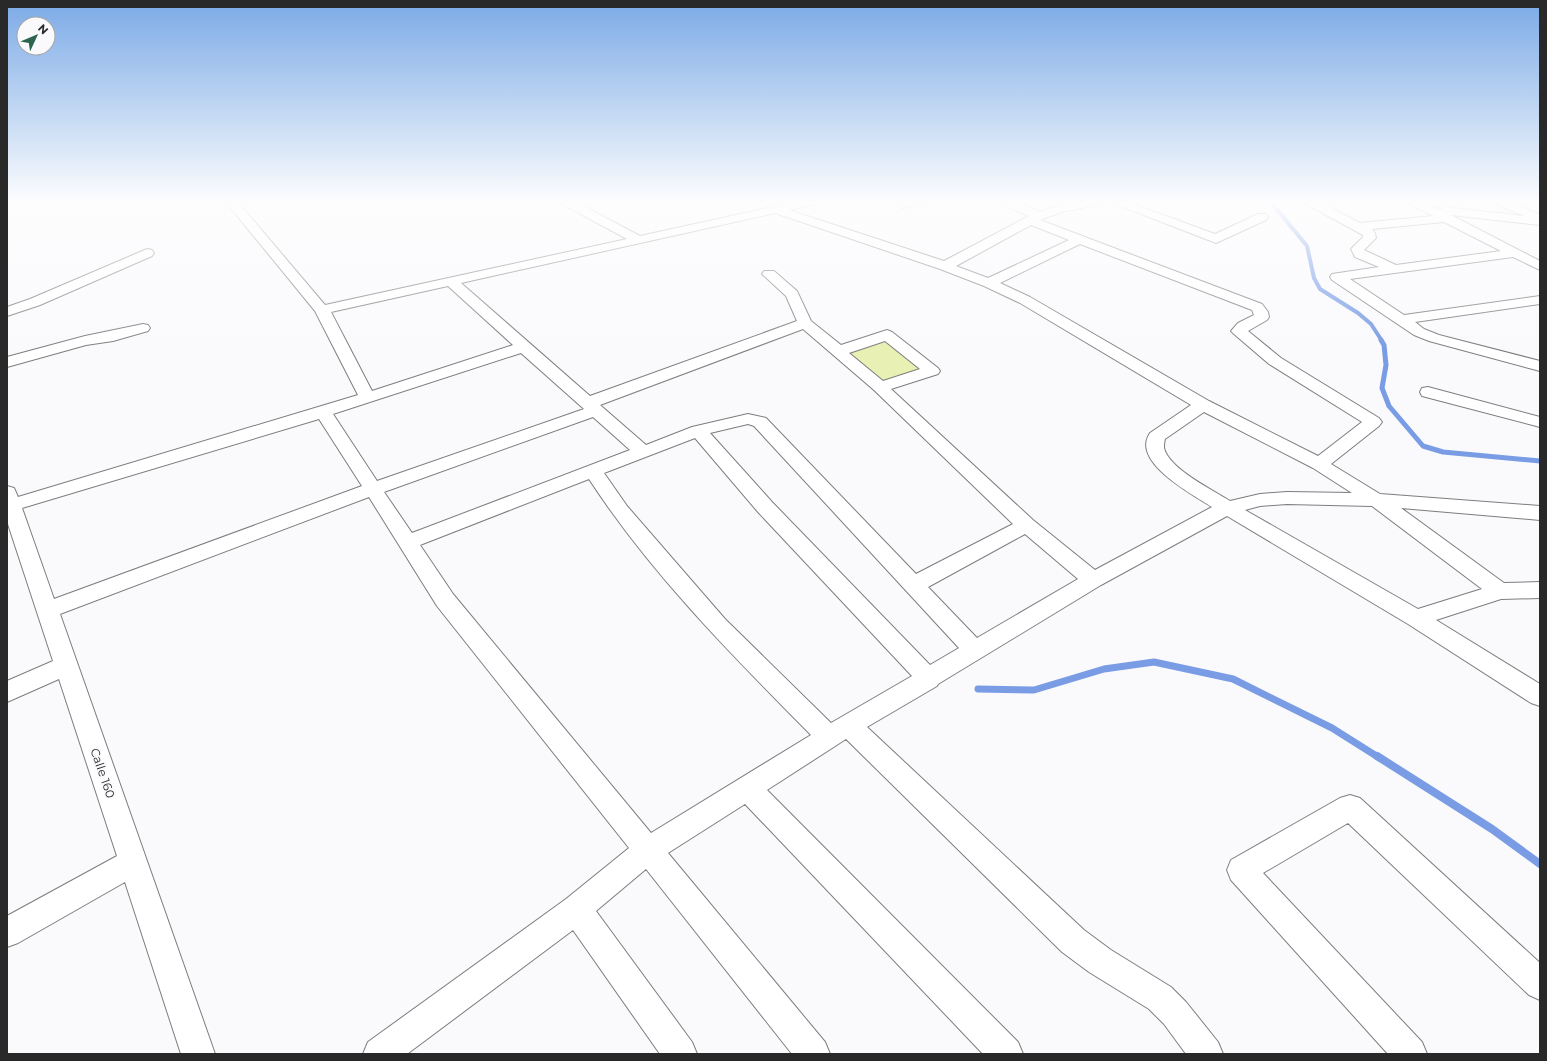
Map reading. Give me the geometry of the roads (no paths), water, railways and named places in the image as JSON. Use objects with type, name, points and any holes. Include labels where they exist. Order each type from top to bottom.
[{"type":"street","points":[[273,251],[322,310],[367,397]]},
{"type":"street","points":[[322,310],[592,251]]},
{"type":"street","points":[[899,251],[989,283],[1025,300],[1203,405],[1319,464],[1376,500],[1500,591]]},
{"type":"street","points":[[945,266],[974,251]]},
{"type":"street","points":[[989,283],[1057,251]]},
{"type":"street","points":[[1108,251],[1257,307],[1261,312],[1262,317],[1256,322],[1242,326],[1239,331],[1274,360],[1373,422],[1319,464]]},
{"type":"street","points":[[1358,251],[1360,254],[1394,269]]},
{"type":"street","points":[[1509,251],[1540,266]]},
{"type":"street","points":[[7,312],[35,302],[147,253]]},
{"type":"street","points":[[1514,253],[1337,277],[1419,332],[1434,338],[1540,366]]},
{"type":"street","points":[[769,274],[792,294],[805,323],[880,387],[1026,525],[1093,580]]},
{"type":"street","points":[[451,282],[643,452]]},
{"type":"street","points":[[1400,320],[1540,300]]},
{"type":"street","points":[[47,610],[373,489],[805,323]]},
{"type":"street","points":[[7,362],[85,341],[113,336],[143,328]]},
{"type":"street","points":[[839,351],[887,335],[932,371],[880,387]]},
{"type":"street","points":[[9,499],[323,412],[523,347]]},
{"type":"street","points":[[1428,392],[1540,422]]},
{"type":"street","points":[[1203,405],[1156,436],[1155,448],[1162,462],[1175,474],[1226,508],[1416,618],[1540,696]]},
{"type":"street","points":[[323,412],[446,600],[813,1054]]},
{"type":"street","points":[[407,542],[698,432],[748,419],[760,422],[976,651]]},
{"type":"street","points":[[698,432],[765,507],[929,679]]},
{"type":"street","points":[[594,472],[620,512],[717,625],[1073,941],[1100,961],[1160,998],[1175,1013],[1206,1054]]},
{"type":"street","points":[[380,1054],[576,909],[648,850],[838,731],[929,679],[1093,580],[1226,508],[1260,500],[1287,498],[1376,500],[1540,513]]},
{"type":"street","name":"Calle 160","points":[[9,499],[198,1054]]},
{"type":"street","points":[[914,586],[1026,525]]},
{"type":"street","points":[[1416,618],[1500,591],[1540,590]]},
{"type":"street","points":[[7,692],[66,665]]},
{"type":"street","points":[[747,788],[1006,1054]]},
{"type":"street","points":[[1410,1054],[1241,870],[1350,807],[1540,984]]},
{"type":"street","points":[[7,932],[133,862]]},
{"type":"street","points":[[576,909],[680,1054]]},
{"type":"waterway","points":[[1308,251],[1314,278],[1320,289],[1358,313],[1371,324],[1382,341]]},
{"type":"waterway","points":[[1381,340],[1384,345],[1386,365],[1382,388],[1389,406],[1423,446],[1443,452],[1540,461]]},
{"type":"waterway","points":[[978,689],[1034,690],[1104,669],[1154,662],[1233,679],[1332,728],[1378,757]]},
{"type":"waterway","points":[[1377,756],[1492,829],[1540,864]]}]
